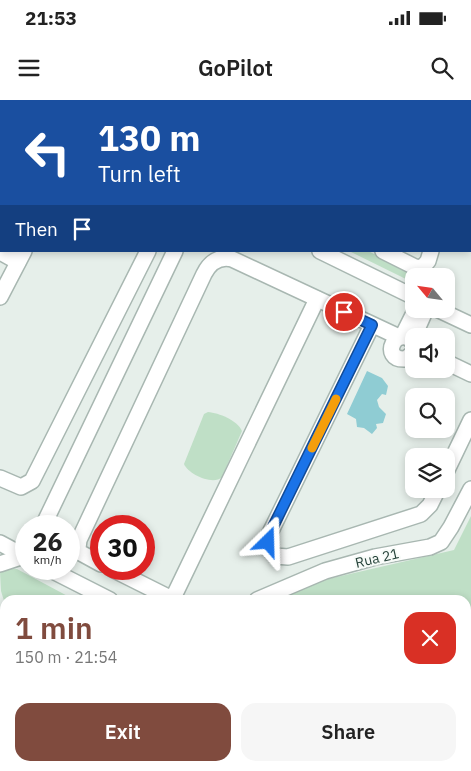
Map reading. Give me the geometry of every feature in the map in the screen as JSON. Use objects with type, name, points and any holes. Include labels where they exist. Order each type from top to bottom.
[{"type":"street","points":[[0,252],[21,256],[1,294]]},
{"type":"street","points":[[0,478],[21,487],[32,481],[147,252]]},
{"type":"street","points":[[48,515],[175,252]]},
{"type":"street","points":[[322,252],[405,293]]},
{"type":"street","points":[[385,252],[415,267],[422,268],[428,261],[431,252]]},
{"type":"street","points":[[91,515],[210,264],[221,258],[232,258],[372,325],[405,338]]},
{"type":"street","points":[[174,595],[317,299]]},
{"type":"street","points":[[455,317],[471,325]]},
{"type":"street","points":[[372,325],[269,535],[268,548],[275,556],[288,557],[421,514],[430,505],[434,498]]},
{"type":"street","points":[[455,366],[471,374]]},
{"type":"street","points":[[455,453],[471,420]]},
{"type":"street","name":"Rua 21","points":[[269,595],[325,571],[375,557],[430,547],[441,542],[471,489]]},
{"type":"street","points":[[90,517],[79,540],[78,548],[79,552],[90,558]]},
{"type":"street","points":[[0,543],[15,551]]},
{"type":"street","points":[[0,564],[15,559]]},
{"type":"street","points":[[71,580],[100,595]]},
{"type":"street","points":[[134,580],[164,595]]},
{"type":"green space","points":[[351,252],[370,252],[405,269],[405,279]]},
{"type":"green space","points":[[208,412],[227,418],[240,427],[242,431],[222,477],[213,480],[195,475],[184,464],[204,414]]},
{"type":"green space","points":[[471,516],[471,595],[288,595],[315,582],[454,550]]},
{"type":"green space","points":[[10,568],[15,569],[15,580],[38,580],[66,595],[2,595],[0,572]]},
{"type":"water","points":[[367,371],[382,378],[388,386],[386,395],[382,394],[377,400],[379,407],[386,414],[383,423],[376,424],[377,428],[372,434],[364,428],[357,427],[356,419],[347,414]]},
{"type":"slow traffic","points":[[312,448],[336,399]]},
{"type":"route","points":[[268,542],[269,535],[372,325],[344,312]]}]
